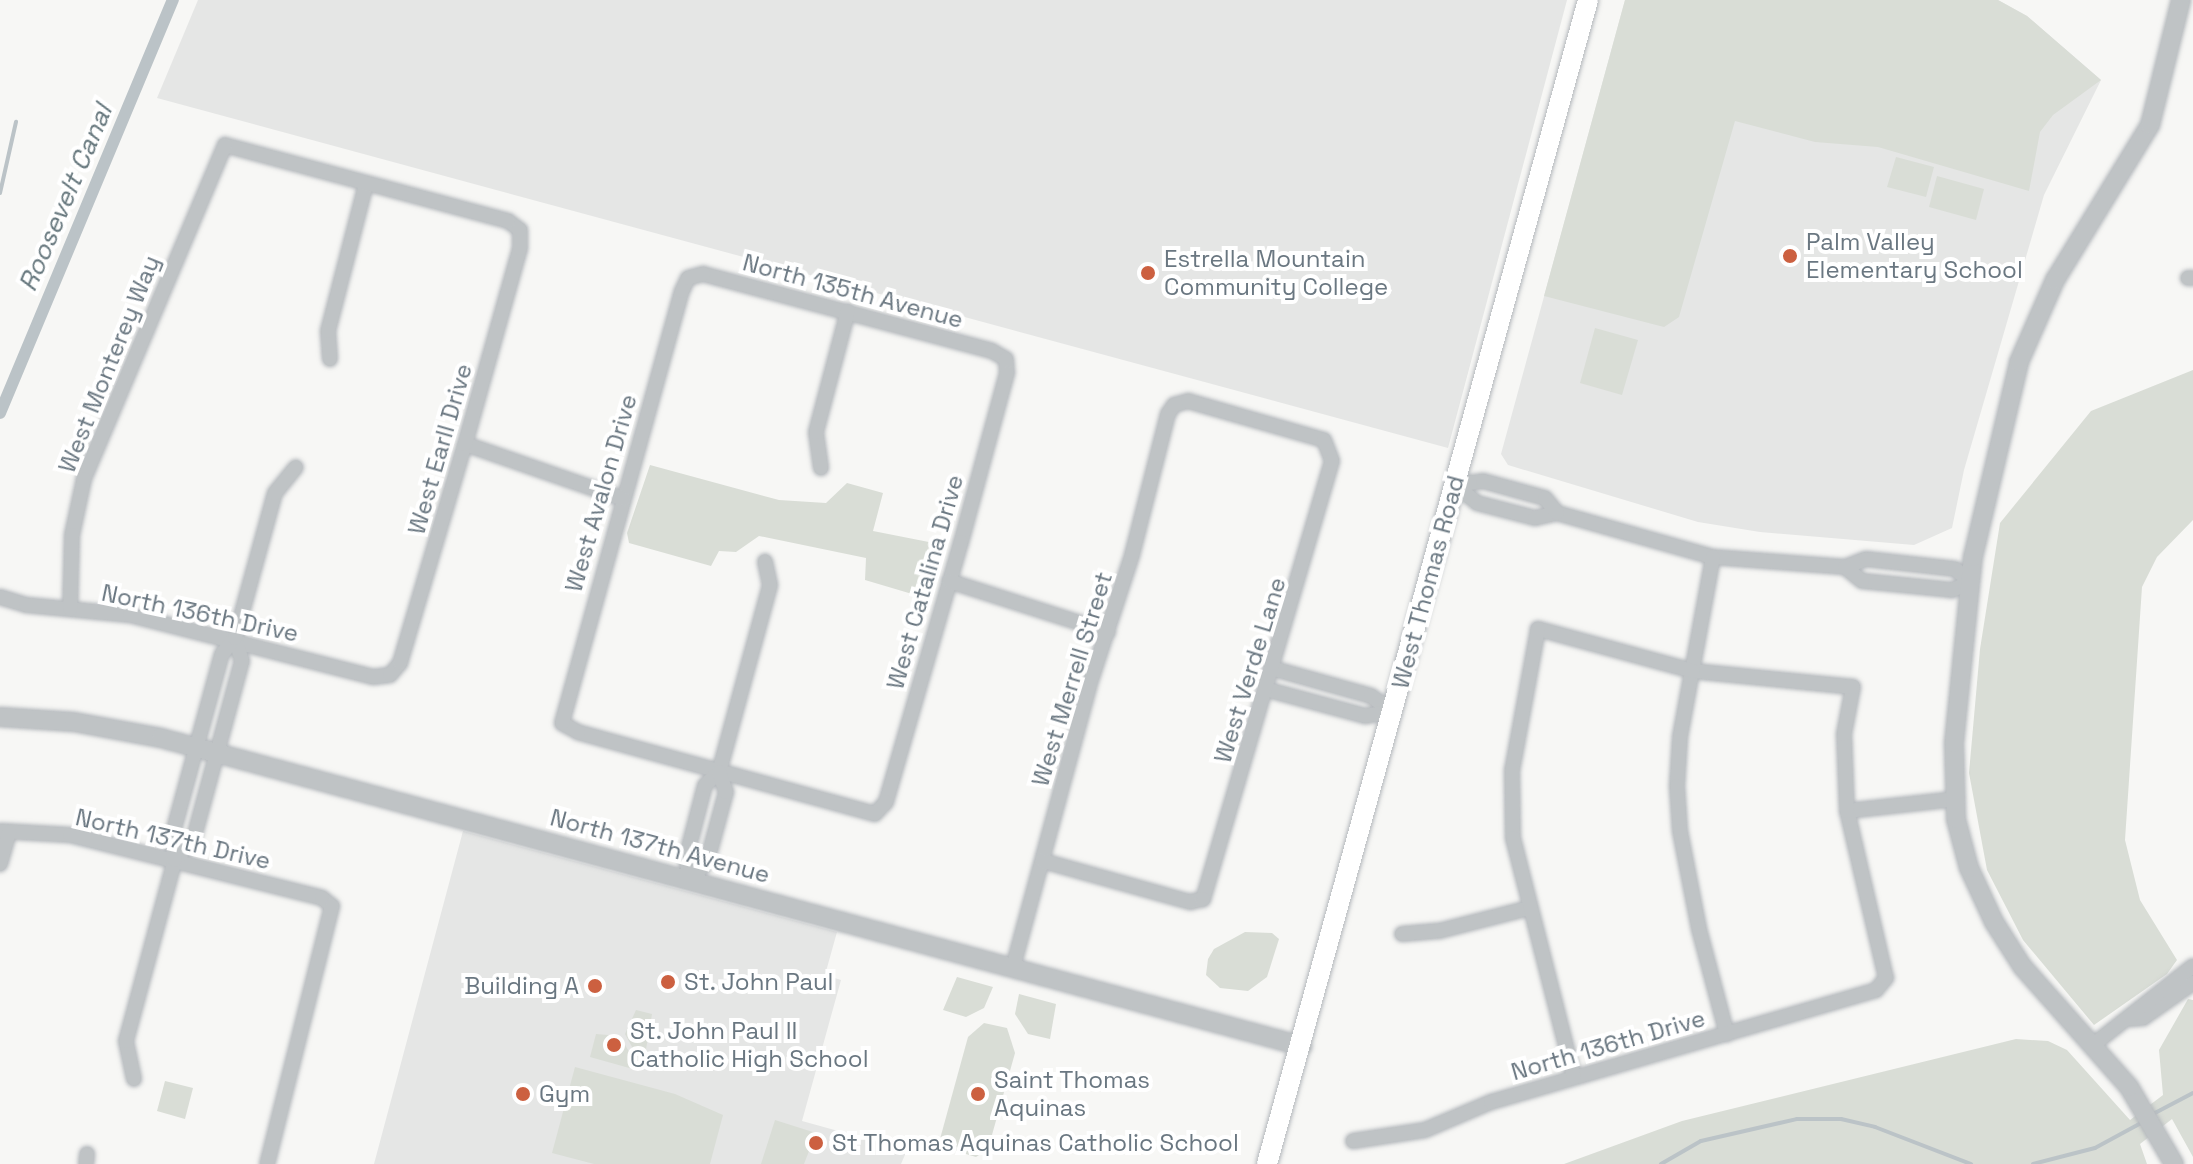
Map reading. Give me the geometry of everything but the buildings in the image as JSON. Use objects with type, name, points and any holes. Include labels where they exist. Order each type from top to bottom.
[{"type":"main road","name":"West Thomas Road","points":[[1267,1164],[1588,0]]},
{"type":"street","points":[[2174,1164],[2159,1131],[2141,1105],[2093,1045],[2022,966],[1994,922],[1969,868],[1955,799],[1954,743],[1971,582],[1989,475],[2019,362],[2055,280],[2150,125],[2178,1]]},
{"type":"street","name":"West Monterey Way","points":[[70,609],[72,535],[84,479],[225,145],[366,184]]},
{"type":"street","points":[[330,359],[328,331],[366,184]]},
{"type":"street","name":"West Earll Drive","points":[[366,184],[508,221],[520,230],[520,248],[465,444],[400,663],[390,675]]},
{"type":"street","name":"North 135th Avenue","points":[[688,278],[703,274],[848,311],[1006,359]]},
{"type":"street","name":"West Avalon Drive","points":[[688,278],[562,723],[719,772]]},
{"type":"street","points":[[821,468],[816,432],[848,311]]},
{"type":"street","name":"West Catalina Drive","points":[[719,772],[875,814],[886,802],[1007,373],[1006,359]]},
{"type":"street","name":"West Merrell Street","points":[[1013,967],[1174,405],[1188,401],[1317,437],[1332,451]]},
{"type":"street","points":[[465,444],[624,499]]},
{"type":"street","name":"West Verde Lane","points":[[1043,861],[1190,902],[1203,899],[1291,610],[1332,451]]},
{"type":"street","points":[[134,1079],[126,1041],[175,860],[171,840],[222,654],[235,638],[275,493],[296,467]]},
{"type":"street","points":[[1455,485],[1496,484],[1545,498],[1557,513]]},
{"type":"street","points":[[1455,485],[1477,503],[1535,518],[1557,513],[1713,557],[1845,567],[1866,559],[1955,569],[1971,582]]},
{"type":"street","points":[[1713,557],[1680,737],[1680,831],[1727,1034]]},
{"type":"street","points":[[690,880],[686,858],[705,785],[719,772],[770,585],[765,562]]},
{"type":"street","points":[[1845,567],[1862,581],[1952,590],[1971,582]]},
{"type":"street","points":[[949,581],[1108,632]]},
{"type":"street","name":"North 136th Drive","points":[[0,597],[130,615],[235,638],[373,677],[390,675]]},
{"type":"street","points":[[1574,1077],[1513,838],[1512,770],[1538,629],[1693,671],[1853,687],[1844,734],[1847,811],[1955,799]]},
{"type":"street","points":[[175,860],[193,841],[242,661],[235,638]]},
{"type":"street","points":[[1271,668],[1371,696],[1392,711]]},
{"type":"street","points":[[1265,689],[1365,716],[1392,711]]},
{"type":"street","name":"North 137th Avenue","points":[[0,717],[109,727],[197,747],[1302,1046]]},
{"type":"street","points":[[690,880],[707,862],[726,792],[719,772]]},
{"type":"street","name":"North 136th Drive","points":[[1353,1141],[1425,1130],[1491,1102],[1876,990],[1886,978],[1847,811]]},
{"type":"street","points":[[0,864],[4,832]]},
{"type":"street","name":"North 137th Drive","points":[[4,832],[70,835],[322,898],[332,906],[267,1164]]},
{"type":"street","points":[[1402,934],[1439,931],[1529,908]]},
{"type":"street","points":[[2093,1045],[2130,1019],[2143,1018],[2193,966]]},
{"type":"street","points":[[2171,990],[2193,983]]},
{"type":"shaded area","name":"Estrella Mountain Community College","points":[[198,0],[1567,0],[1448,448],[157,98]]},
{"type":"shaded area","name":"Palm Valley Elementary School","points":[[1625,0],[1998,0],[2027,16],[2101,80],[2044,195],[1964,470],[1952,528],[1914,545],[1760,532],[1698,522],[1508,465],[1501,454]]},
{"type":"shaded area","points":[[1625,0],[1998,0],[2027,16],[2101,80],[2053,115],[2040,132],[2029,191],[1878,147],[1815,142],[1735,121],[1679,317],[1664,327],[1544,296]]},
{"type":"shaded area","points":[[1896,157],[1934,167],[1926,197],[1887,187]]},
{"type":"shaded area","points":[[1937,176],[1984,189],[1976,220],[1929,207]]},
{"type":"shaded area","points":[[1595,328],[1638,340],[1622,395],[1580,383]]},
{"type":"shaded area","points":[[2193,370],[2193,520],[2157,557],[2142,587],[2125,840],[2140,900],[2177,960],[2167,974],[2094,1025],[2023,940],[1987,870],[1969,773],[1980,649],[2000,523],[2091,411]]},
{"type":"shaded area","points":[[650,465],[779,500],[826,503],[847,483],[883,493],[873,531],[944,545],[929,599],[865,580],[866,558],[759,536],[736,552],[719,551],[711,566],[629,543],[627,533]]},
{"type":"shaded area","name":"St. John Paul II Catholic High School","points":[[463,831],[837,932],[825,975],[841,980],[802,1121],[907,1150],[901,1164],[374,1164]]},
{"type":"shaded area","points":[[1245,932],[1272,933],[1279,939],[1267,977],[1248,991],[1220,988],[1206,975],[1208,959],[1214,949]]},
{"type":"shaded area","points":[[957,977],[993,987],[984,1008],[966,1017],[943,1010]]},
{"type":"shaded area","points":[[1019,994],[1056,1004],[1050,1039],[1028,1034],[1015,1014]]},
{"type":"shaded area","points":[[2188,999],[2193,1000],[2193,1157],[2172,1119],[2140,1144],[2147,1164],[1564,1164],[1682,1121],[2016,1039],[2048,1041],[2067,1050],[2130,1120],[2163,1095],[2159,1050]]},
{"type":"shaded area","points":[[636,1010],[652,1014],[643,1067],[625,1034]]},
{"type":"shaded area","points":[[984,1023],[1007,1028],[1015,1053],[988,1149],[976,1157],[946,1148],[940,1139],[968,1037]]},
{"type":"shaded area","points":[[596,1034],[620,1036],[640,1071],[590,1057]]},
{"type":"shaded area","points":[[575,1067],[675,1094],[723,1115],[710,1164],[594,1164],[552,1153]]},
{"type":"shaded area","points":[[165,1081],[193,1088],[185,1119],[157,1111]]},
{"type":"shaded area","points":[[775,1120],[816,1133],[804,1164],[761,1164]]},
{"type":"waterway","name":"Roosevelt Canal","points":[[0,413],[173,0]]},
{"type":"waterway","points":[[0,193],[16,122]]},
{"type":"waterway","points":[[2153,1114],[2193,1093]]},
{"type":"waterway","points":[[1661,1164],[1701,1141],[1797,1119],[1841,1119],[1875,1127],[1971,1164]]},
{"type":"waterway","points":[[2033,1164],[2095,1148],[2143,1122]]},
{"type":"place","name":"Palm Valley Elementary School","points":[[1790,256]]},
{"type":"place","name":"Estrella Mountain Community College","points":[[1148,273]]},
{"type":"place","name":"St. John Paul","points":[[668,982]]},
{"type":"place","name":"Building A","points":[[595,986]]},
{"type":"place","name":"St. John Paul II Catholic High School","points":[[614,1045]]},
{"type":"place","name":"Gym","points":[[523,1094]]},
{"type":"place","name":"Saint Thomas Aquinas","points":[[978,1094]]},
{"type":"place","name":"St Thomas Aquinas Catholic School","points":[[816,1143]]}]
